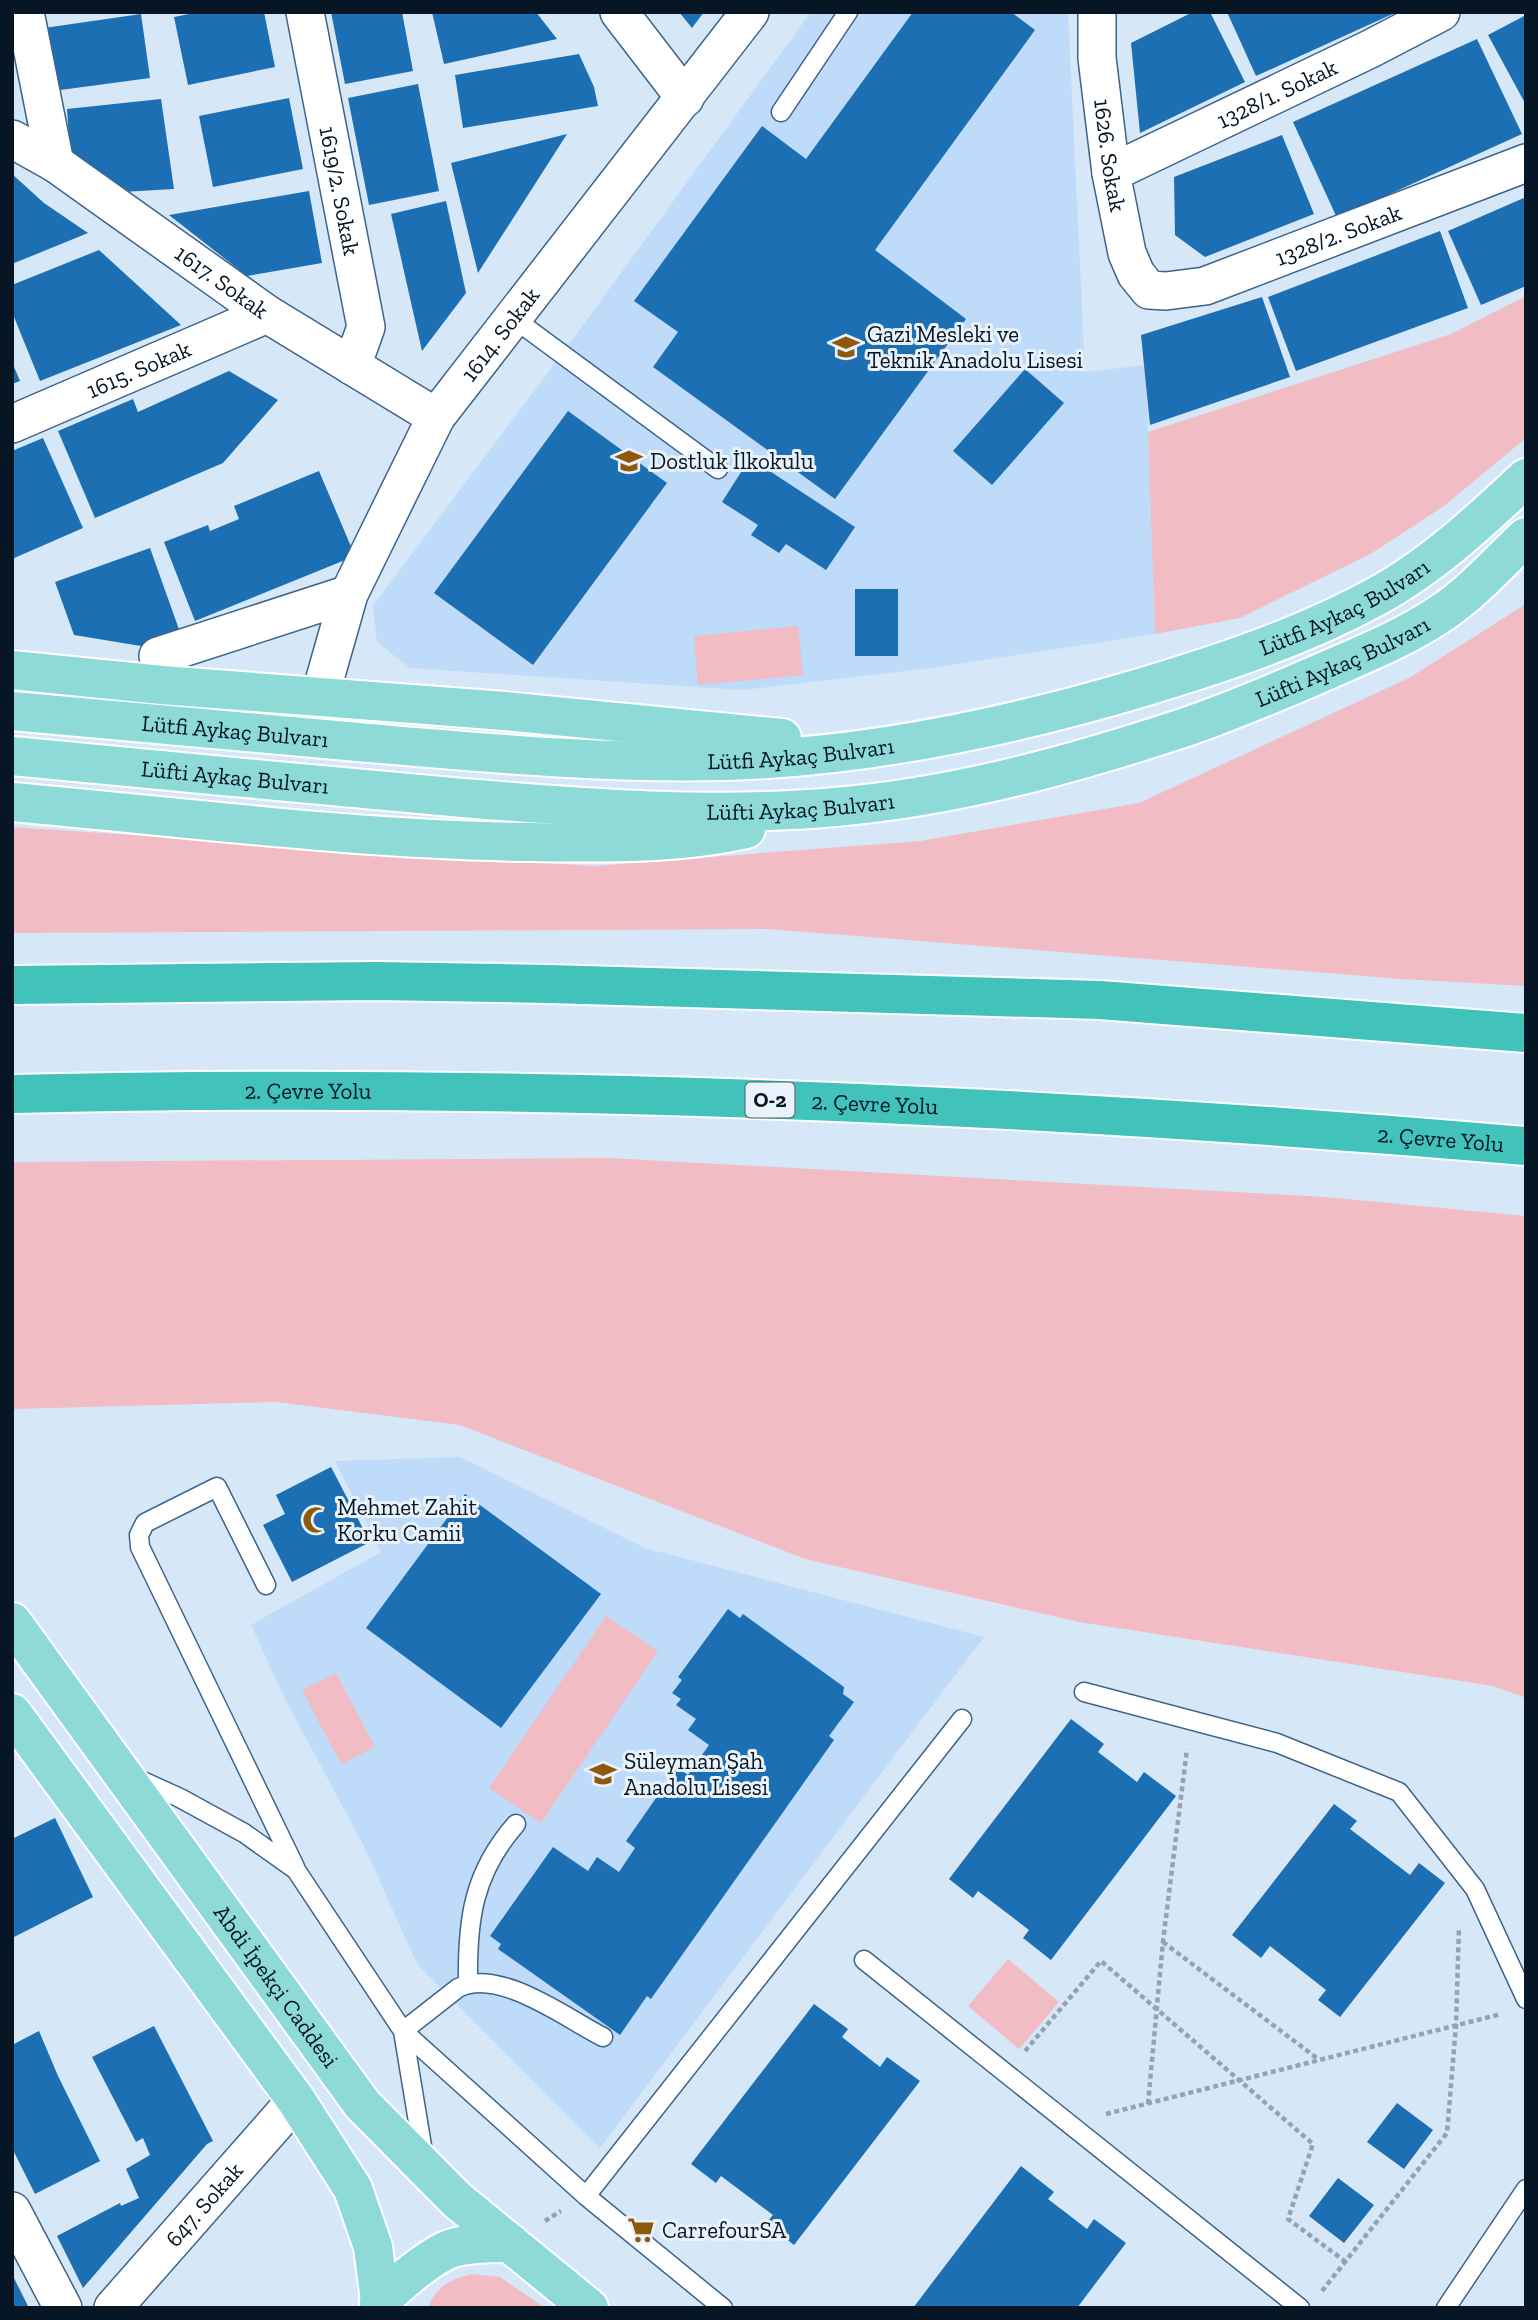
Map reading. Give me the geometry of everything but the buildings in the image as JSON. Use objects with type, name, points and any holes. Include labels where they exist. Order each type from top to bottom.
[{"type":"highway","points":[[12,985],[429,982],[1100,1000],[1526,1033]]},
{"type":"highway","name":"2. Çevre Yolu","points":[[12,1094],[374,1089],[814,1101],[1188,1119],[1526,1146]]},
{"type":"main road","name":"Lütfi Aykaç Bulvarı","points":[[12,711],[521,756],[627,760],[727,761],[831,753],[924,740],[975,731],[1092,702],[1220,664],[1302,631],[1377,596],[1428,563],[1481,520],[1526,478]]},
{"type":"main road","name":"Lüfti Aykaç Bulvarı","points":[[12,756],[352,789],[604,809],[743,813],[904,799],[1013,779],[1108,753],[1224,714],[1392,642],[1420,626],[1468,592],[1526,537]]},
{"type":"main road","points":[[12,670],[773,737],[924,740]]},
{"type":"main road","points":[[12,802],[462,841],[557,842],[651,842],[708,838],[835,807]]},
{"type":"main road","name":"Abdi İpekçi Caddesi","points":[[12,1622],[362,2104],[457,2200],[589,2308]]},
{"type":"main road","points":[[12,1713],[296,2101],[353,2189],[373,2247],[380,2305]]},
{"type":"main road","points":[[380,2305],[411,2273],[447,2250],[489,2243],[510,2243]]},
{"type":"street","points":[[25,12],[55,163]]},
{"type":"street","name":"1619/2. Sokak","points":[[305,12],[366,327],[352,366]]},
{"type":"street","points":[[619,12],[685,98]]},
{"type":"street","name":"1614. Sokak","points":[[320,696],[349,594],[436,417],[750,12]]},
{"type":"street","name":"1626. Sokak","points":[[1097,12],[1097,58],[1111,173],[1127,253],[1136,274],[1149,290]]},
{"type":"street","name":"1328/1. Sokak","points":[[1111,173],[1370,49],[1441,12]]},
{"type":"street","name":"1617. Sokak","points":[[12,139],[55,163],[267,314],[436,417]]},
{"type":"street","name":"1328/2. Sokak","points":[[1149,290],[1166,291],[1205,286],[1526,163]]},
{"type":"street","name":"1615. Sokak","points":[[12,424],[267,314]]},
{"type":"street","points":[[158,656],[349,594]]},
{"type":"street","name":"647. Sokak","points":[[113,2308],[296,2101]]},
{"type":"street","points":[[12,2211],[63,2308]]},
{"type":"lane","points":[[781,112],[848,12]]},
{"type":"lane","points":[[513,318],[718,469]]},
{"type":"lane","points":[[266,1585],[217,1487],[145,1523],[139,1535],[140,1547],[296,1870],[403,2031],[586,2196],[723,2308]]},
{"type":"lane","points":[[1084,1692],[1277,1743],[1399,1792],[1475,1889],[1526,1999]]},
{"type":"lane","points":[[586,2196],[962,1719]]},
{"type":"lane","points":[[123,1772],[180,1798],[244,1833],[296,1870]]},
{"type":"lane","points":[[468,1983],[467,1947],[473,1907],[490,1858],[516,1824]]},
{"type":"lane","points":[[864,1960],[1300,2308]]},
{"type":"lane","points":[[403,2031],[468,1983],[513,1990],[545,2004],[603,2037]]},
{"type":"lane","points":[[403,2031],[426,2168]]},
{"type":"lane","points":[[1446,2308],[1526,2189]]},
{"type":"path","points":[[1148,2104],[1163,1941],[1190,1720]]},
{"type":"path","points":[[1317,2299],[1447,2133],[1456,2025],[1461,1871]]},
{"type":"path","points":[[1163,1941],[1319,2060]]},
{"type":"path","points":[[1006,2074],[1101,1961],[1312,2144],[1288,2219],[1346,2262]]},
{"type":"path","points":[[1069,2124],[1502,2014]]},
{"type":"shaded area","name":"Gazi Mesleki ve Teknik Anadolu Lisesi","points":[[811,12],[1068,12],[1085,372],[1146,365],[1155,634],[931,668],[742,690],[410,668],[377,642],[373,606],[562,354]]},
{"type":"shaded area","points":[[1526,296],[1526,438],[1444,506],[1372,553],[1240,618],[1155,634],[1148,432],[1451,334]]},
{"type":"shaded area","points":[[1526,604],[1526,986],[1402,979],[768,929],[12,933],[12,827],[594,866],[920,841],[1139,803],[1409,678]]},
{"type":"shaded area","points":[[798,626],[803,675],[698,685],[694,636]]},
{"type":"shaded area","points":[[609,1158],[1325,1197],[1526,1216],[1526,1698],[1493,1686],[1079,1622],[805,1559],[460,1425],[276,1402],[12,1409],[12,1162]]},
{"type":"shaded area","name":"Süleyman Şah Anadolu Lisesi","points":[[460,1457],[645,1548],[984,1637],[600,2148],[417,1964],[366,1850],[284,1697],[251,1625],[381,1552],[335,1461]]},
{"type":"shaded area","points":[[606,1616],[658,1651],[541,1823],[489,1788]]},
{"type":"shaded area","points":[[336,1673],[375,1747],[341,1764],[302,1690]]},
{"type":"shaded area","points":[[1008,1959],[1059,2002],[1019,2049],[968,2006]]},
{"type":"shaded area","points":[[472,2274],[500,2277],[545,2308],[428,2308],[435,2294],[445,2285]]},
{"type":"place","name":"Gazi Mesleki ve Teknik Anadolu Lisesi","points":[[846,347]]},
{"type":"place","name":"Dostluk İlkokulu","points":[[629,461]]},
{"type":"place","name":"Mehmet Zahit Korku Camii","points":[[316,1520]]},
{"type":"place","name":"Süleyman Şah Anadolu Lisesi","points":[[603,1774]]},
{"type":"place","name":"CarrefourSA","points":[[641,2230]]}]
